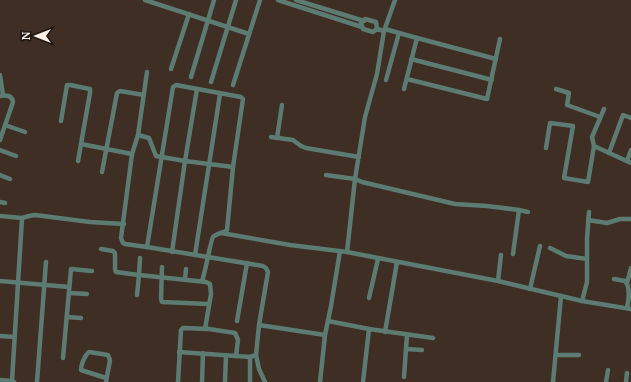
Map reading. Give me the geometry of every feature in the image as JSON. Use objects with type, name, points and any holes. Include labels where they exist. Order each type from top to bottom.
[{"type":"street","points":[[145,0],[249,34]]},
{"type":"street","points":[[191,77],[214,0]]},
{"type":"street","points":[[211,82],[236,0]]},
{"type":"street","points":[[233,85],[260,0]]},
{"type":"street","points":[[278,0],[364,21],[365,19],[376,22],[377,29]]},
{"type":"street","points":[[296,0],[306,6],[373,32],[377,29],[399,33],[496,59]]},
{"type":"street","points":[[347,252],[355,179],[365,117],[377,74],[384,30],[395,0]]},
{"type":"street","points":[[171,69],[188,14]]},
{"type":"street","points":[[362,27],[361,23],[364,21]]},
{"type":"street","points":[[386,80],[399,33]]},
{"type":"street","points":[[404,89],[417,38]]},
{"type":"street","points":[[407,79],[487,99],[500,39]]},
{"type":"street","points":[[412,59],[492,80]]},
{"type":"street","points":[[148,72],[138,135],[132,154],[121,238],[123,243],[263,266],[266,268],[268,272],[256,355],[259,369],[265,382]]},
{"type":"street","points":[[0,75],[2,95],[9,96],[13,100],[0,140]]},
{"type":"street","points":[[60,121],[67,85],[70,84],[90,89],[78,161]]},
{"type":"street","points":[[147,247],[173,87],[176,85],[241,97],[243,99],[233,167],[227,230],[226,232],[221,233],[212,239],[209,257],[202,281]]},
{"type":"street","points":[[172,252],[197,89]]},
{"type":"street","points":[[556,89],[569,93],[567,105],[600,117]]},
{"type":"street","points":[[102,172],[118,92],[120,91],[144,95]]},
{"type":"street","points":[[195,255],[220,94]]},
{"type":"street","points":[[277,138],[282,105]]},
{"type":"street","points":[[546,148],[550,123],[573,126],[564,178],[588,182],[594,146],[592,136],[604,109]]},
{"type":"street","points":[[609,153],[623,115],[631,118]]},
{"type":"street","points":[[5,125],[25,132]]},
{"type":"street","points":[[138,135],[149,138],[155,154],[161,157],[209,165],[233,167]]},
{"type":"street","points":[[271,137],[293,140],[306,148],[359,157]]},
{"type":"street","points":[[82,144],[132,154]]},
{"type":"street","points":[[594,146],[629,162],[631,150]]},
{"type":"street","points":[[0,150],[16,156]]},
{"type":"street","points":[[0,175],[10,179]]},
{"type":"street","points":[[326,175],[355,179],[449,203],[528,212]]},
{"type":"street","points":[[513,254],[519,210]]},
{"type":"street","points":[[582,301],[587,282],[589,212]]},
{"type":"street","points":[[0,216],[22,218],[35,215],[90,222],[124,224]]},
{"type":"street","points":[[0,380],[13,381],[14,337],[22,218]]},
{"type":"street","points":[[588,220],[608,223],[620,220],[631,220]]},
{"type":"street","points":[[221,233],[290,245],[347,252],[498,281],[582,301],[629,309],[629,286],[627,283],[631,268]]},
{"type":"street","points":[[530,289],[540,246]]},
{"type":"street","points":[[550,248],[566,256],[587,259]]},
{"type":"street","points":[[101,249],[113,251],[115,253],[116,272],[208,282],[211,287],[204,329]]},
{"type":"street","points":[[320,382],[325,335],[340,251]]},
{"type":"street","points":[[498,281],[501,255]]},
{"type":"street","points":[[137,295],[140,258]]},
{"type":"street","points":[[369,298],[378,259]]},
{"type":"street","points":[[37,382],[46,262]]},
{"type":"street","points":[[385,332],[397,262]]},
{"type":"street","points":[[237,321],[247,264]]},
{"type":"street","points":[[162,267],[162,302],[208,304]]},
{"type":"street","points":[[64,358],[71,269],[92,271]]},
{"type":"street","points":[[185,279],[186,269]]},
{"type":"street","points":[[614,279],[619,279],[627,283]]},
{"type":"street","points":[[0,281],[69,287]]},
{"type":"street","points":[[69,293],[87,294]]},
{"type":"street","points":[[553,382],[560,296]]},
{"type":"street","points":[[67,317],[81,318]]},
{"type":"street","points":[[328,321],[385,332],[433,338]]},
{"type":"street","points":[[259,326],[325,335]]},
{"type":"street","points":[[178,382],[179,352],[182,329],[204,329],[235,333],[238,340],[236,356]]},
{"type":"street","points":[[363,382],[369,329]]},
{"type":"street","points":[[404,377],[407,335]]},
{"type":"street","points":[[0,336],[14,337]]},
{"type":"street","points":[[406,349],[422,350]]},
{"type":"street","points":[[89,352],[108,355],[110,360],[106,380],[81,370],[86,354],[89,352]]},
{"type":"street","points":[[179,352],[250,357],[256,355]]},
{"type":"street","points":[[202,382],[203,354]]},
{"type":"street","points":[[226,355],[226,382]]},
{"type":"street","points":[[556,355],[579,355]]},
{"type":"street","points":[[250,357],[250,382]]},
{"type":"street","points":[[606,382],[608,370]]},
{"type":"street","points":[[626,382],[627,372]]}]
